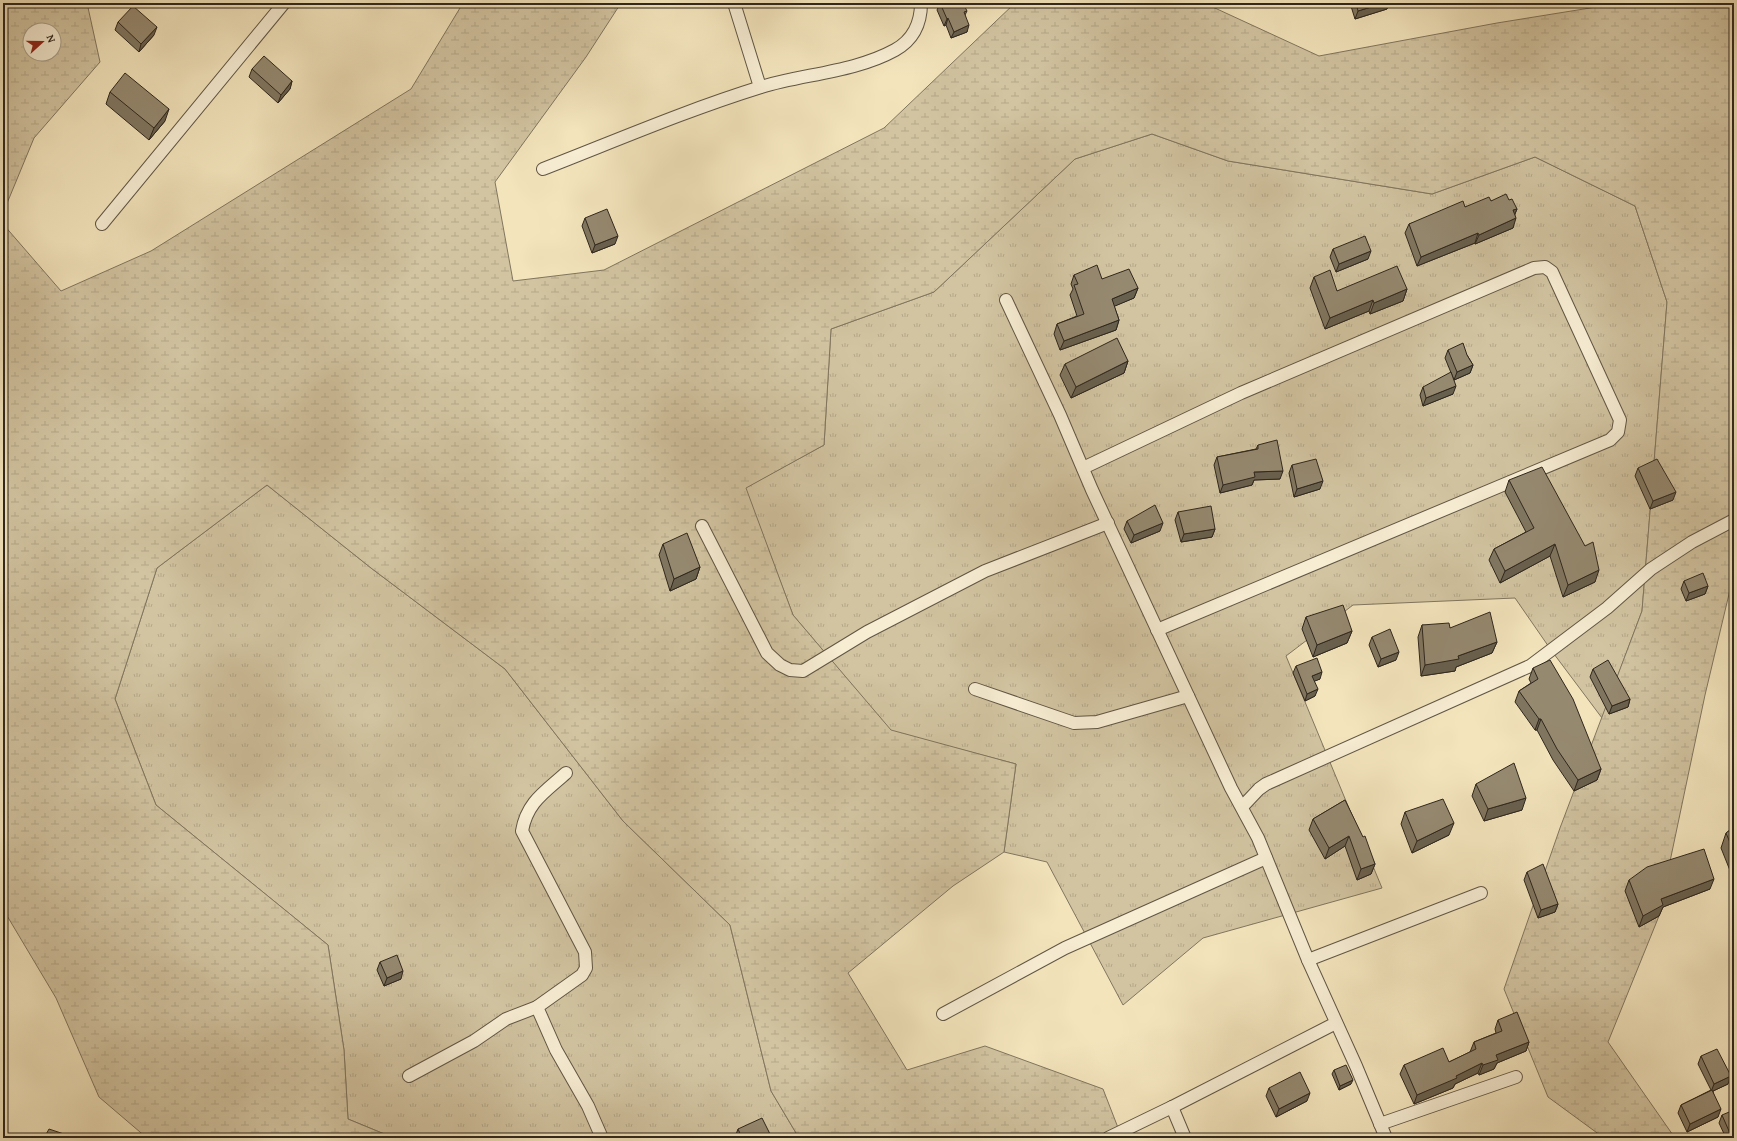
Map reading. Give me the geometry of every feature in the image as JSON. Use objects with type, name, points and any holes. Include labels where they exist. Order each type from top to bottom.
[{"type":"street","points":[[102,224],[284,3]]},
{"type":"street","points":[[734,3],[760,87]]},
{"type":"street","points":[[543,169],[719,101],[760,87],[867,62],[906,43],[916,31],[921,12],[921,3]]},
{"type":"street","points":[[1083,468],[1241,393],[1534,268],[1545,267],[1552,272],[1620,420],[1618,432],[1610,440],[1157,630]]},
{"type":"street","points":[[1006,300],[1231,788],[1258,838],[1277,881],[1308,960],[1356,1066],[1386,1138]]},
{"type":"street","points":[[1242,807],[1259,789],[1266,784],[1530,666],[1607,608],[1651,569],[1692,542],[1734,520]]},
{"type":"street","points":[[702,526],[767,653],[780,665],[790,670],[803,671],[867,632],[985,571],[1108,524]]},
{"type":"street","points":[[974,689],[1074,723],[1097,722],[1188,696]]},
{"type":"street","points":[[409,1076],[474,1041],[506,1019],[537,1007],[582,975],[586,968],[585,952],[522,831],[524,818],[531,804],[566,773]]},
{"type":"street","points":[[943,1014],[1065,948],[1266,858]]},
{"type":"street","points":[[1308,960],[1481,893]]},
{"type":"street","points":[[537,1007],[556,1050],[588,1106],[602,1138]]},
{"type":"street","points":[[1108,1138],[1336,1023]]},
{"type":"street","points":[[1380,1124],[1516,1077]]},
{"type":"street","points":[[1172,1107],[1185,1138]]},
{"type":"green space","points":[[3,3],[87,3],[100,62],[34,138],[3,213]]},
{"type":"green space","points":[[463,3],[621,3],[586,57],[495,182],[513,281],[604,270],[884,128],[1015,3],[1204,3],[1319,56],[1497,23],[1621,3],[1734,3],[1734,573],[1705,695],[1664,890],[1657,909],[1659,916],[1608,1042],[1675,1138],[1604,1138],[1548,1097],[1504,989],[1560,828],[1642,611],[1667,302],[1635,206],[1535,157],[1432,194],[1228,161],[1152,134],[1075,159],[934,292],[831,329],[824,445],[746,488],[793,615],[891,730],[1016,764],[1004,852],[953,886],[848,973],[907,1070],[985,1046],[1103,1089],[1122,1138],[799,1138],[771,1091],[730,925],[623,821],[505,669],[371,568],[267,485],[157,568],[115,699],[156,805],[328,945],[344,1050],[348,1119],[394,1138],[147,1138],[99,1097],[56,998],[3,909],[3,224],[61,291],[151,251],[411,89]]},
{"type":"green space","points":[[1152,134],[1228,161],[1432,194],[1535,157],[1635,206],[1667,302],[1642,611],[1602,718],[1551,650],[1515,598],[1353,605],[1286,656],[1382,888],[1203,938],[1123,1005],[1047,862],[1004,852],[1016,764],[891,731],[793,615],[745,488],[824,445],[831,329],[934,292],[1075,159]]},
{"type":"green space","points":[[267,485],[371,568],[505,669],[623,821],[730,925],[771,1091],[799,1138],[394,1138],[348,1119],[344,1050],[328,945],[156,805],[115,699],[157,568]]},
{"type":"building","points":[[940,3],[963,3],[967,11],[964,12],[969,25],[954,32]]},
{"type":"building","points":[[1356,3],[1384,3],[1358,11]]},
{"type":"building","points":[[133,6],[157,27],[141,44],[118,22]]},
{"type":"building","points":[[264,56],[292,81],[281,95],[252,69]]},
{"type":"building","points":[[125,73],[169,109],[154,128],[110,92]]},
{"type":"building","points":[[1506,194],[1509,200],[1512,199],[1517,209],[1513,210],[1516,218],[1479,235],[1478,233],[1421,257],[1409,224],[1463,201],[1465,207],[1489,197],[1491,201]]},
{"type":"building","points":[[607,209],[618,236],[595,245],[585,218]]},
{"type":"building","points":[[1365,236],[1371,251],[1339,264],[1333,249]]},
{"type":"building","points":[[1097,265],[1102,279],[1129,269],[1138,288],[1112,299],[1119,320],[1064,341],[1057,324],[1084,314],[1074,285],[1078,284],[1074,275]]},
{"type":"building","points":[[1397,266],[1407,289],[1374,303],[1373,300],[1330,318],[1314,277],[1330,270],[1337,291]]},
{"type":"building","points":[[1117,338],[1128,361],[1076,387],[1065,364]]},
{"type":"building","points":[[1463,343],[1467,355],[1473,365],[1457,372],[1448,350]]},
{"type":"building","points":[[1451,372],[1456,386],[1426,398],[1423,387]]},
{"type":"building","points":[[1277,440],[1283,471],[1254,472],[1255,477],[1223,485],[1217,457],[1258,449],[1258,445]]},
{"type":"building","points":[[1316,459],[1323,481],[1297,489],[1292,465]]},
{"type":"building","points":[[1657,459],[1676,492],[1653,501],[1638,468]]},
{"type":"building","points":[[1542,467],[1585,546],[1593,542],[1599,570],[1568,585],[1555,544],[1505,571],[1494,549],[1534,528],[1509,480]]},
{"type":"building","points":[[1155,505],[1163,523],[1134,535],[1127,521]]},
{"type":"building","points":[[1211,506],[1215,529],[1184,534],[1178,512]]},
{"type":"building","points":[[687,533],[700,567],[674,579],[663,544]]},
{"type":"building","points":[[1703,573],[1708,586],[1689,593],[1684,581]]},
{"type":"building","points":[[1343,605],[1352,631],[1317,645],[1306,617]]},
{"type":"building","points":[[1490,612],[1497,642],[1458,656],[1459,659],[1425,665],[1422,625],[1449,623],[1450,628]]},
{"type":"building","points":[[1390,629],[1399,652],[1381,659],[1372,637]]},
{"type":"building","points":[[1317,658],[1322,672],[1312,676],[1318,689],[1307,694],[1296,666]]},
{"type":"building","points":[[1550,660],[1573,699],[1601,769],[1578,780],[1557,749],[1541,719],[1539,719],[1519,691],[1538,679],[1533,668]]},
{"type":"building","points":[[1608,660],[1630,699],[1612,706],[1593,669]]},
{"type":"building","points":[[1514,763],[1526,798],[1488,809],[1476,784]]},
{"type":"building","points":[[1443,799],[1454,823],[1417,841],[1405,812]]},
{"type":"building","points":[[1345,800],[1363,837],[1365,836],[1375,864],[1361,869],[1349,836],[1329,848],[1313,819]]},
{"type":"building","points":[[1734,827],[1734,852],[1726,833]]},
{"type":"building","points":[[1704,849],[1714,879],[1661,899],[1663,905],[1643,916],[1629,880],[1647,867]]},
{"type":"building","points":[[1543,864],[1558,904],[1541,910],[1527,872]]},
{"type":"building","points":[[397,955],[403,971],[387,978],[380,962]]},
{"type":"building","points":[[1517,1012],[1529,1042],[1496,1055],[1498,1060],[1483,1065],[1482,1063],[1456,1076],[1457,1078],[1417,1095],[1404,1065],[1443,1048],[1449,1062],[1476,1049],[1474,1042],[1502,1031],[1498,1020]]},
{"type":"building","points":[[1717,1049],[1731,1076],[1714,1084],[1701,1056]]},
{"type":"building","points":[[1346,1065],[1353,1080],[1340,1086],[1334,1070]]},
{"type":"building","points":[[1300,1072],[1310,1093],[1279,1109],[1269,1088]]},
{"type":"building","points":[[1712,1090],[1721,1109],[1690,1124],[1681,1105]]},
{"type":"building","points":[[1734,1110],[1734,1138],[1732,1138],[1722,1115]]},
{"type":"building","points":[[762,1118],[772,1138],[742,1138],[738,1129]]},
{"type":"building","points":[[49,1129],[64,1134],[63,1138],[44,1138]]}]
